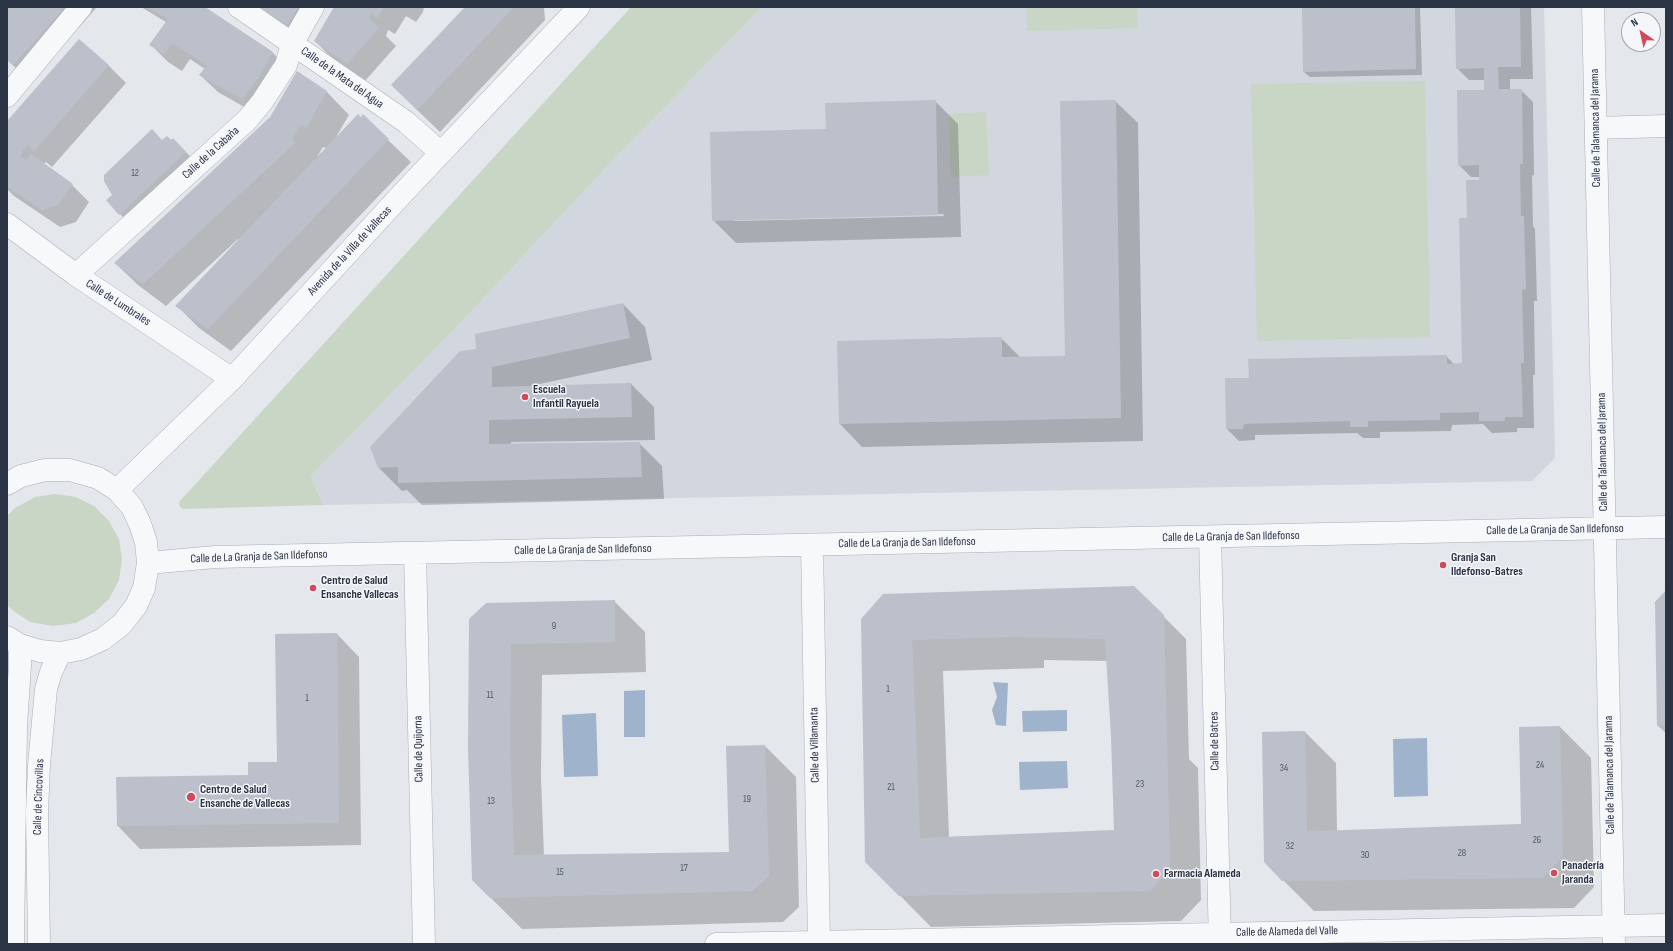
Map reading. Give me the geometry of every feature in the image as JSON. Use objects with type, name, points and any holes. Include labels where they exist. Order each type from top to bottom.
[{"type":"street","points":[[7,96],[81,7]]},
{"type":"street","name":"Calle de la Mata del Agua","points":[[239,7],[406,122],[441,153]]},
{"type":"street","name":"Calle de la Cabaña","points":[[76,275],[247,120],[262,102],[286,65],[292,44],[313,7]]},
{"type":"street","name":"Avenida de la Villa de Vallecas","points":[[117,490],[232,379],[441,153],[579,7]]},
{"type":"street","name":"Calle de Talamanca del Jarama","points":[[1594,7],[1614,935]]},
{"type":"street","points":[[1596,128],[1666,126]]},
{"type":"street","name":"Calle de Lumbrales","points":[[7,224],[76,275],[232,379]]},
{"type":"street","points":[[7,484],[21,476],[44,470],[70,470],[98,478],[117,490],[132,507],[146,542],[148,563],[144,588],[136,606],[122,624],[103,639],[81,649],[60,652],[40,651],[13,641]]},
{"type":"street","name":"Calle de La Granja de San Ildefonso","points":[[148,563],[216,557],[1666,527]]},
{"type":"street","name":"Calle de Batres","points":[[1210,537],[1220,939]]},
{"type":"street","name":"Calle de Villamanta","points":[[812,545],[818,943]]},
{"type":"street","name":"Calle de Quijorna","points":[[415,553],[424,944]]},
{"type":"street","name":"Calle de Cincovillas","points":[[13,641],[15,740],[13,944]]},
{"type":"street","name":"Calle de Cincovillas","points":[[39,944],[37,847],[39,765],[46,689],[51,672],[60,652]]},
{"type":"street","name":"Calle de Alameda del Valle","points":[[716,944],[1614,935],[1666,925]]},
{"type":"shaded area","points":[[762,7],[1544,7],[1555,458],[1532,481],[323,505],[311,476],[466,317],[617,156]]},
{"type":"green space","points":[[631,7],[762,7],[617,156],[466,317],[311,476],[323,505],[183,509],[180,507],[180,501]]},
{"type":"green space","points":[[1027,7],[1137,7],[1138,28],[1027,31]]},
{"type":"green space","points":[[1425,81],[1430,337],[1257,341],[1251,84]]},
{"type":"green space","points":[[986,112],[989,175],[951,177],[949,114]]},
{"type":"green space","points":[[55,494],[76,497],[94,506],[109,521],[119,539],[122,559],[119,580],[109,599],[94,613],[76,623],[53,626],[30,622],[11,609],[7,604],[7,516],[15,508],[35,497]]},
{"type":"water","points":[[993,682],[1008,683],[1006,726],[996,725],[992,710],[997,697]]},
{"type":"water","points":[[645,690],[645,737],[624,737],[624,691]]},
{"type":"water","points":[[1067,710],[1067,731],[1023,732],[1022,711]]},
{"type":"water","points":[[596,713],[598,776],[564,777],[562,715]]},
{"type":"water","points":[[1427,738],[1428,796],[1394,797],[1393,739]]},
{"type":"water","points":[[1067,761],[1068,788],[1020,790],[1019,762]]},
{"type":"building","points":[[9,7],[65,7],[13,65],[7,60],[7,10]]},
{"type":"building","points":[[147,7],[205,7],[273,52],[259,77],[242,99],[199,75],[207,65],[172,43],[164,54],[149,45],[168,19]]},
{"type":"building","points":[[259,7],[298,7],[287,25]]},
{"type":"building","points":[[334,7],[384,7],[377,18],[371,14],[369,18],[379,28],[347,64],[314,41]]},
{"type":"building","points":[[465,7],[514,7],[417,110],[391,85]]},
{"type":"building","points":[[1302,7],[1415,7],[1416,69],[1303,72]]},
{"type":"building","points":[[1455,7],[1520,7],[1521,67],[1498,67],[1499,89],[1522,89],[1523,164],[1520,164],[1521,216],[1524,216],[1526,289],[1522,290],[1524,363],[1521,363],[1523,417],[1505,417],[1505,421],[1479,421],[1479,412],[1440,413],[1440,420],[1368,421],[1368,427],[1350,427],[1350,421],[1244,424],[1243,429],[1226,429],[1225,378],[1249,378],[1248,359],[1447,355],[1447,364],[1462,363],[1459,218],[1467,218],[1466,180],[1479,180],[1479,165],[1458,166],[1457,90],[1484,90],[1484,68],[1456,69]]},
{"type":"building","points":[[79,39],[109,65],[34,151],[28,145],[22,151],[21,156],[26,160],[31,154],[73,184],[58,205],[42,210],[7,187],[7,121]]},
{"type":"building","points":[[297,71],[327,91],[306,128],[301,125],[292,139],[295,143],[143,284],[114,263],[270,117]]},
{"type":"building","points":[[936,100],[938,215],[712,221],[710,132],[826,129],[825,103]]},
{"type":"building","points":[[1116,100],[1121,418],[839,424],[837,341],[1002,337],[1002,357],[1065,356],[1060,101]]},
{"type":"building","points":[[358,114],[361,117],[363,114],[389,139],[208,329],[175,306]]},
{"type":"building","points":[[152,129],[162,140],[167,136],[171,140],[173,138],[186,152],[119,215],[106,200],[112,195],[104,181],[104,175]]},
{"type":"building","points":[[623,303],[630,338],[492,367],[492,387],[631,383],[632,417],[489,420],[489,444],[640,442],[642,477],[398,483],[398,467],[378,468],[370,447],[460,351],[476,349],[475,334]]},
{"type":"building","points":[[1134,586],[1164,615],[1170,869],[1150,891],[899,896],[865,862],[861,619],[883,594]],"holes":[[[1013,637],[1105,639],[1111,737],[1114,830],[920,838],[912,640]]]},
{"type":"building","points":[[1666,590],[1666,726],[1657,726],[1655,602]]},
{"type":"building","points":[[615,600],[615,642],[511,644],[510,746],[514,855],[729,852],[726,746],[765,745],[769,876],[752,891],[490,898],[472,880],[468,747],[469,619],[486,603]]},
{"type":"building","points":[[337,633],[339,823],[117,826],[116,777],[248,775],[248,762],[277,762],[275,634]]},
{"type":"building","points":[[1560,726],[1563,856],[1543,878],[1282,881],[1264,862],[1262,732],[1305,731],[1307,831],[1316,831],[1521,824],[1519,727]]},
{"type":"place","name":"Escuela Infantil Rayuela","points":[[525,397]]},
{"type":"place","name":"Granja San Ildefonso-Batres","points":[[1443,565]]},
{"type":"place","name":"Centro de Salud Ensanche Vallecas","points":[[313,588]]},
{"type":"place","name":"Centro de Salud Ensanche de Vallecas","points":[[191,797]]},
{"type":"place","name":"Panadería Jaranda","points":[[1554,873]]},
{"type":"place","name":"Farmacia Alameda","points":[[1156,874]]}]
